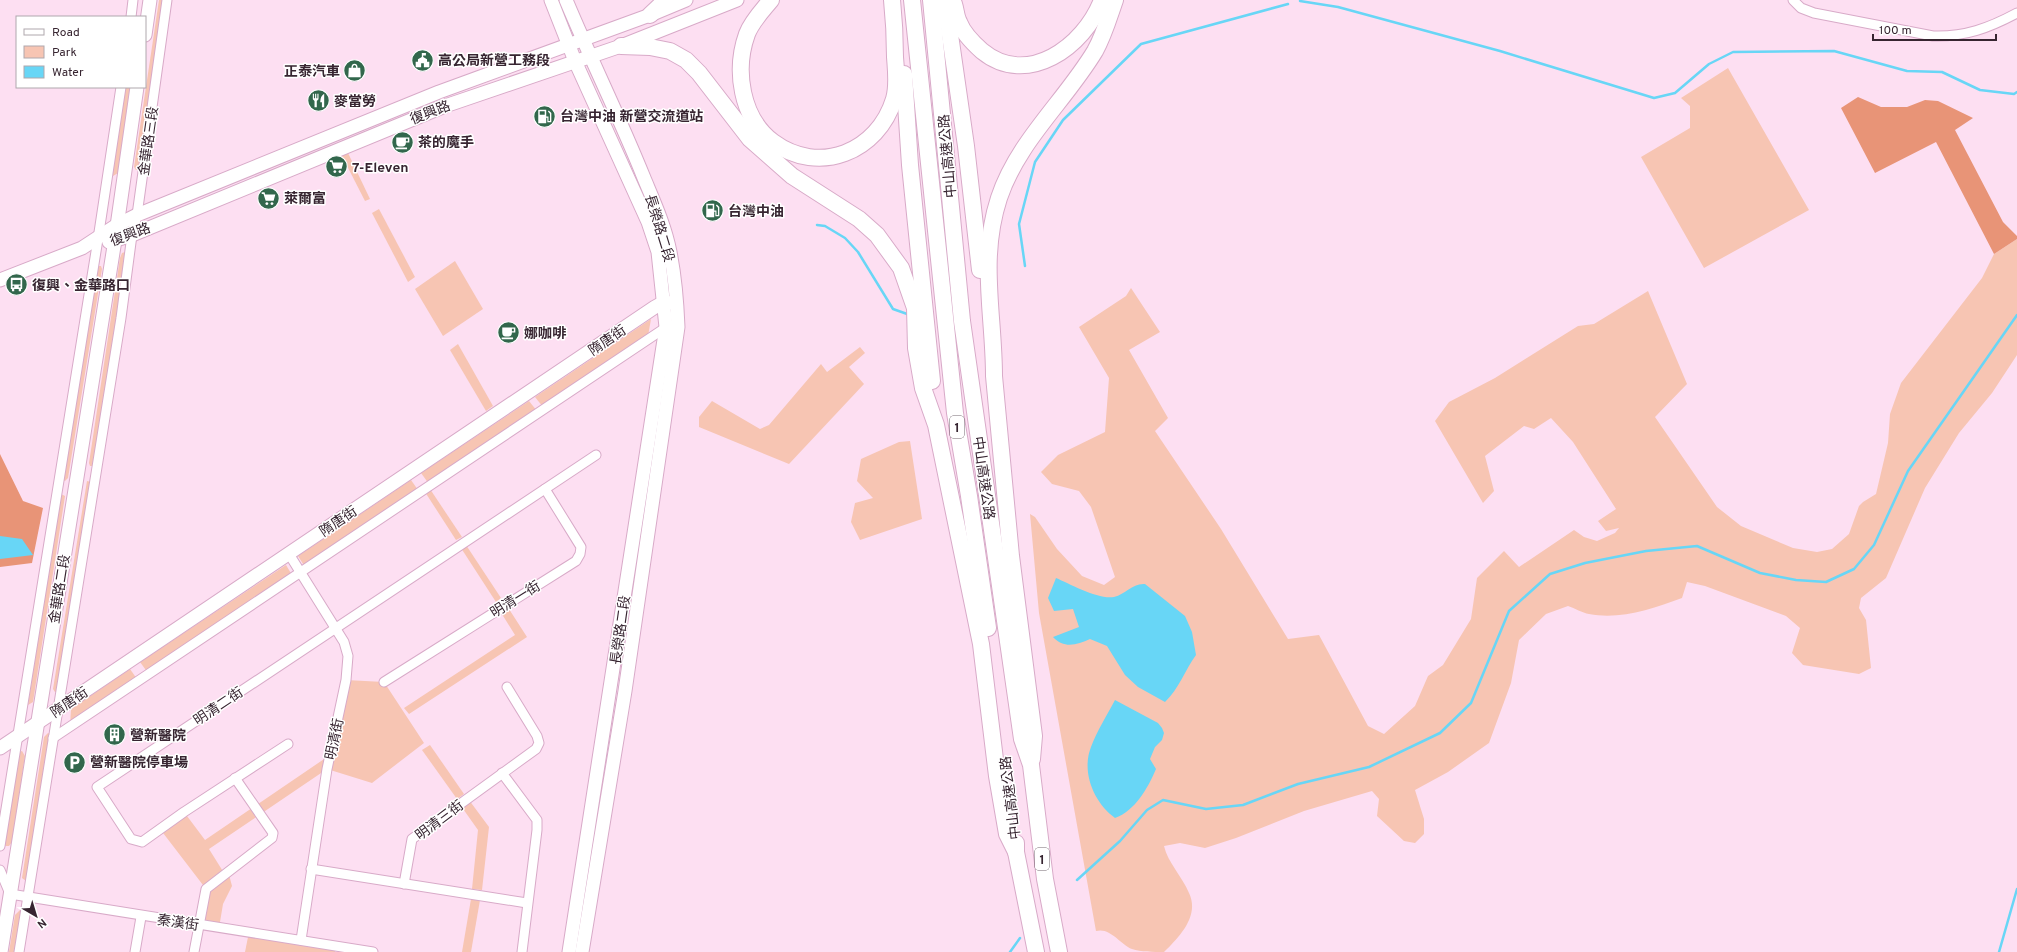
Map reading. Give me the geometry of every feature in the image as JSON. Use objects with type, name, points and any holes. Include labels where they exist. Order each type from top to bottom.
[{"type":"highway","points":[[650,15],[666,0]]},
{"type":"highway","points":[[771,0],[757,16],[748,33],[742,51],[740,71],[743,91],[749,109],[759,127],[772,142],[803,156],[818,158],[835,156],[851,151],[865,143],[887,118],[894,98],[897,76],[896,39],[892,0]]},
{"type":"highway","name":"中山高速公路","points":[[912,0],[955,413],[969,496],[997,687],[1001,727],[1017,832],[1016,852],[1036,952]]},
{"type":"highway","name":"中山高速公路","points":[[931,0],[962,322],[1022,739],[1031,765],[1045,879],[1059,952]]},
{"type":"highway","points":[[945,0],[976,224],[989,362],[994,376]]},
{"type":"highway","points":[[953,0],[959,23],[972,43],[991,59],[1013,66],[1034,64],[1054,57],[1071,45],[1087,26],[1102,0]]},
{"type":"highway","points":[[1031,765],[1034,736],[1010,556],[987,282],[989,249],[993,221],[999,198],[1020,154],[1095,50],[1106,28],[1115,0]]},
{"type":"highway","points":[[896,39],[901,53],[905,81],[910,165],[926,324],[936,404],[936,425]]},
{"type":"highway","points":[[621,46],[657,48],[670,51],[686,60],[699,73],[750,139],[792,176],[859,219],[877,235],[901,268],[915,308],[916,348],[922,388],[936,425],[981,644],[1007,834],[1016,852]]},
{"type":"street","points":[[131,16],[133,0]]},
{"type":"street","points":[[146,28],[150,0]]},
{"type":"street","name":"金華路三段","points":[[132,235],[137,215],[167,0]]},
{"type":"street","name":"長榮路二段","points":[[551,0],[575,61],[648,222],[658,252],[666,327],[657,429]]},
{"type":"street","name":"長榮路二段","points":[[566,0],[589,56],[629,140],[659,215],[670,251],[678,304],[677,320],[657,429],[640,535],[605,726],[582,952]]},
{"type":"street","name":"復興路","points":[[97,242],[117,225],[137,215],[371,119],[568,44],[650,15],[686,0]]},
{"type":"street","name":"復興路","points":[[0,280],[97,242],[115,240],[132,235],[445,106],[621,46],[737,0]]},
{"type":"street","points":[[1793,0],[1801,8],[1920,34],[1948,36],[1986,29],[2017,13]]},
{"type":"street","points":[[97,242],[120,88]]},
{"type":"street","name":"金華路三段","points":[[117,225],[137,88]]},
{"type":"street","name":"金華路二段","points":[[1,952],[117,225]]},
{"type":"street","name":"金華路二段","points":[[19,952],[121,318],[132,235]]},
{"type":"street","name":"金華路二段","points":[[0,846],[19,736],[97,242]]},
{"type":"street","points":[[664,302],[678,304]]},
{"type":"street","name":"隋唐街","points":[[0,748],[38,724],[664,302]]},
{"type":"street","name":"隋唐街","points":[[53,738],[677,320]]},
{"type":"street","points":[[335,628],[596,456]]},
{"type":"street","name":"明清一街","points":[[384,682],[576,561],[580,554],[581,546],[545,489]]},
{"type":"street","name":"長榮路二段","points":[[569,952],[590,865],[619,727],[640,535]]},
{"type":"street","name":"明清街","points":[[289,554],[344,642],[348,656],[346,680],[327,769],[301,940]]},
{"type":"street","name":"明清二街","points":[[288,744],[235,778],[142,842],[132,839],[97,787],[335,628]]},
{"type":"street","name":"明清三街","points":[[404,884],[412,839],[536,749],[539,743],[538,736],[507,687]]},
{"type":"street","points":[[605,726],[619,727]]},
{"type":"street","points":[[502,773],[537,820],[522,952]]},
{"type":"street","points":[[194,952],[206,889],[272,838],[273,833],[235,778]]},
{"type":"street","points":[[311,869],[528,903]]},
{"type":"street","points":[[0,870],[10,894]]},
{"type":"street","name":"秦漢街","points":[[10,894],[141,917],[373,952]]},
{"type":"street","points":[[135,952],[141,917]]},
{"type":"green space","points":[[159,0],[165,0],[139,169],[136,170],[134,167]]},
{"type":"green space","points":[[1728,68],[1809,210],[1704,268],[1641,157],[1690,128],[1690,106],[1681,98]]},
{"type":"green space","points":[[124,88],[130,88],[118,173],[113,176],[111,175]]},
{"type":"green space","points":[[348,153],[370,199],[365,201],[342,156]]},
{"type":"green space","points":[[379,209],[415,277],[408,282],[372,213]]},
{"type":"green space","points":[[2017,239],[2017,355],[1992,393],[1959,433],[1925,488],[1886,578],[1861,598],[1859,608],[1866,620],[1871,668],[1859,674],[1803,665],[1792,653],[1800,628],[1786,616],[1705,586],[1687,582],[1682,598],[1636,612],[1612,616],[1586,613],[1568,606],[1546,614],[1519,640],[1511,683],[1489,743],[1448,772],[1415,790],[1424,819],[1424,834],[1415,843],[1404,841],[1377,816],[1379,799],[1372,791],[1304,811],[1236,838],[1205,848],[1180,843],[1164,846],[1169,858],[1189,893],[1192,902],[1190,918],[1176,940],[1164,952],[1143,951],[1128,947],[1106,931],[1096,931],[1039,613],[1030,514],[1035,517],[1057,549],[1082,576],[1104,585],[1115,577],[1091,507],[1079,491],[1052,484],[1041,472],[1058,455],[1105,432],[1109,378],[1079,327],[1126,296],[1131,288],[1160,332],[1129,350],[1168,418],[1155,431],[1221,529],[1288,639],[1319,635],[1368,726],[1384,734],[1415,706],[1428,676],[1443,665],[1471,619],[1477,578],[1504,551],[1519,567],[1574,530],[1584,537],[1597,541],[1615,533],[1619,528],[1606,531],[1598,521],[1616,509],[1573,442],[1551,418],[1534,429],[1524,426],[1485,456],[1494,491],[1483,503],[1435,421],[1449,402],[1495,378],[1578,326],[1594,324],[1648,291],[1687,384],[1655,417],[1717,507],[1741,526],[1793,548],[1817,552],[1832,549],[1849,534],[1859,506],[1876,494],[1888,443],[1890,414],[1901,383],[1982,278],[1994,254]]},
{"type":"green space","points":[[125,252],[128,254],[93,466],[90,466],[89,463],[120,258],[122,253]]},
{"type":"green space","points":[[455,261],[483,309],[443,336],[415,289]]},
{"type":"green space","points":[[97,266],[101,266],[102,269],[68,478],[65,481],[63,480]]},
{"type":"green space","points":[[651,319],[648,336],[543,407],[535,397]]},
{"type":"green space","points":[[458,344],[493,406],[486,411],[450,350]]},
{"type":"green space","points":[[860,347],[865,353],[849,367],[864,384],[789,464],[699,427],[699,417],[712,401],[760,429],[769,425],[821,364],[827,372]]},
{"type":"green space","points":[[529,401],[537,411],[429,484],[421,473]]},
{"type":"green space","points":[[910,441],[922,519],[860,540],[851,522],[855,503],[873,498],[857,481],[861,459],[899,442]]},
{"type":"green space","points":[[411,480],[418,490],[305,567],[298,556]]},
{"type":"green space","points":[[87,481],[91,482],[57,692],[55,692],[53,689]]},
{"type":"green space","points":[[430,489],[462,537],[456,540],[425,492]]},
{"type":"green space","points":[[61,494],[65,496],[33,702],[28,705]]},
{"type":"green space","points":[[466,545],[501,598],[496,602],[461,548]]},
{"type":"green space","points":[[286,565],[292,575],[148,673],[140,662]]},
{"type":"green space","points":[[507,606],[527,637],[409,714],[404,708],[515,635],[500,611]]},
{"type":"green space","points":[[130,669],[137,679],[70,726],[71,709]]},
{"type":"green space","points":[[346,680],[384,682],[424,743],[372,783],[327,769],[209,849],[224,873],[228,871],[232,886],[223,904],[219,928],[198,925],[206,889],[160,829],[184,812],[205,840],[330,755]]},
{"type":"green space","points":[[48,733],[50,734],[26,881],[22,878],[44,737]]},
{"type":"green space","points":[[430,745],[464,794],[457,799],[422,750]]},
{"type":"green space","points":[[22,751],[25,756],[12,842],[9,846],[6,846],[4,845],[19,752]]},
{"type":"green space","points":[[469,800],[489,827],[482,890],[472,889],[478,830],[461,806]]},
{"type":"green space","points":[[471,899],[480,900],[471,952],[462,952]]},
{"type":"green space","points":[[20,910],[22,911],[17,952],[9,952],[15,915]]},
{"type":"green space","points":[[249,932],[337,946],[335,952],[245,952]]},
{"type":"shaded area","points":[[1858,97],[1881,107],[1907,107],[1925,100],[1938,101],[1973,118],[1955,130],[2003,222],[2017,236],[2017,239],[1994,254],[1936,142],[1875,173],[1841,108]]},
{"type":"shaded area","points":[[0,454],[23,501],[43,508],[32,563],[0,567]]},
{"type":"water","points":[[0,536],[22,539],[33,555],[0,559]]},
{"type":"water","points":[[1056,578],[1093,594],[1108,597],[1118,596],[1136,585],[1145,584],[1185,616],[1192,632],[1196,655],[1178,685],[1165,702],[1138,687],[1125,675],[1107,646],[1090,639],[1071,645],[1057,641],[1053,637],[1079,627],[1073,609],[1054,611],[1048,598]]},
{"type":"water","points":[[1115,700],[1158,723],[1164,733],[1162,740],[1155,747],[1150,759],[1156,769],[1145,791],[1129,810],[1115,818],[1101,804],[1091,786],[1088,757],[1093,741]]},
{"type":"waterway","points":[[1300,1],[1338,7],[1500,51],[1654,98],[1675,93],[1709,64],[1733,52],[1834,51],[1907,71],[1942,72],[1980,90],[2014,94],[2017,92]]},
{"type":"waterway","points":[[1025,266],[1019,224],[1035,162],[1063,120],[1141,44],[1288,4]]},
{"type":"waterway","points":[[817,225],[825,226],[845,238],[858,252],[893,309],[910,315]]},
{"type":"waterway","points":[[1077,880],[1120,841],[1147,810],[1163,800],[1206,809],[1243,805],[1298,784],[1369,767],[1440,733],[1471,703],[1509,611],[1550,574],[1585,563],[1646,551],[1697,546],[1760,573],[1796,580],[1826,582],[1854,569],[1874,545],[1908,471],[2017,315]]},
{"type":"waterway","points":[[1999,952],[2017,889]]},
{"type":"waterway","points":[[1010,952],[1020,938]]},
{"type":"place","name":"高公局新營工務段","points":[[422,60]]},
{"type":"place","name":"正泰汽車","points":[[355,71]]},
{"type":"place","name":"麥當勞","points":[[319,101]]},
{"type":"place","name":"台灣中油 新營交流道站","points":[[545,116]]},
{"type":"place","name":"茶的魔手","points":[[403,142]]},
{"type":"place","name":"7-Eleven","points":[[336,167]]},
{"type":"place","name":"萊爾富","points":[[268,198]]},
{"type":"place","name":"台灣中油","points":[[712,211]]},
{"type":"place","name":"復興、金華路口","points":[[17,285]]},
{"type":"place","name":"娜咖啡","points":[[509,333]]},
{"type":"place","name":"營新醫院","points":[[115,735]]},
{"type":"place","name":"營新醫院停車場","points":[[75,762]]}]
